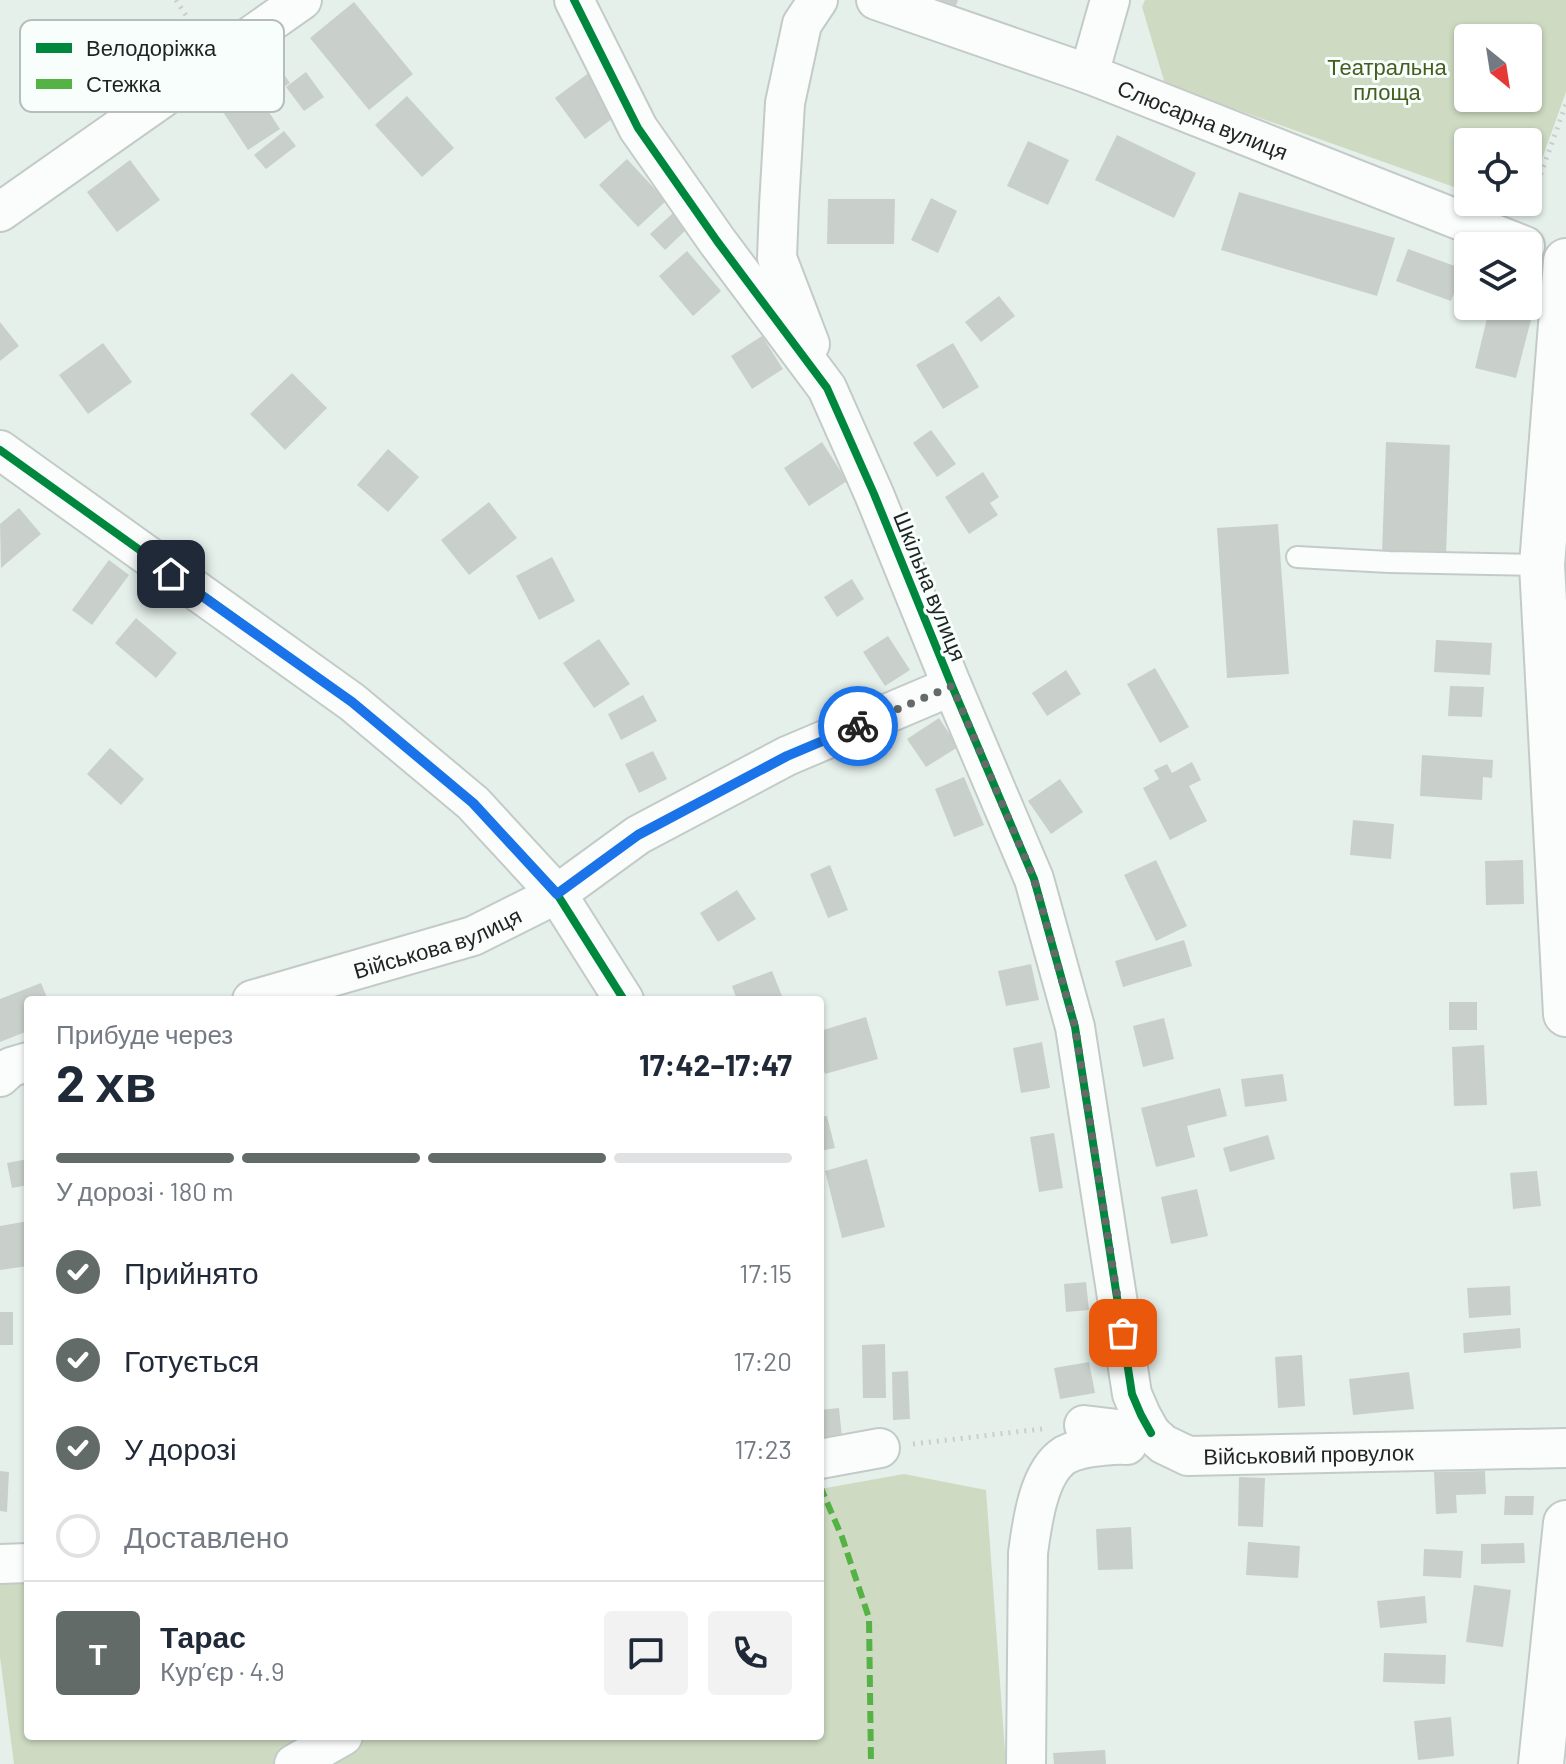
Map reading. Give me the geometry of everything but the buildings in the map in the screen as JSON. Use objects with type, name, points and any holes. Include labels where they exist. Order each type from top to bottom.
[{"type":"street","points":[[274,20],[302,0]]},
{"type":"street","name":"Шкільна вулиця","points":[[574,0],[638,128],[717,241],[827,388],[1034,879],[1075,1027],[1132,1394],[1151,1433]]},
{"type":"street","points":[[818,0],[802,24],[785,103],[777,258],[827,388]]},
{"type":"street","name":"Слюсарна вулиця","points":[[876,0],[1089,74],[1490,232]]},
{"type":"street","points":[[1089,74],[1110,0]]},
{"type":"street","points":[[0,212],[142,112]]},
{"type":"street","name":"Слюсарна вулиця","points":[[1542,253],[1566,262]]},
{"type":"street","points":[[1566,262],[1542,565],[1566,1014]]},
{"type":"street","points":[[0,450],[352,702],[473,803],[557,894],[621,996]]},
{"type":"street","name":"Військова вулиця","points":[[266,996],[473,936],[557,894],[638,835],[787,756],[952,686]]},
{"type":"street","points":[[0,1077],[11,1067],[24,1063]]},
{"type":"street","name":"Військовий провулок","points":[[1084,1425],[1151,1433],[1163,1444],[1188,1456],[1566,1448]]},
{"type":"street","points":[[1026,1764],[1028,1553],[1033,1518],[1051,1469],[1065,1456],[1089,1447],[1119,1444],[1188,1456]]},
{"type":"street","points":[[824,1458],[880,1448]]},
{"type":"street","points":[[1541,1764],[1566,1523]]},
{"type":"street","points":[[0,1564],[24,1563]]},
{"type":"street","points":[[294,1764],[336,1740]]},
{"type":"lane","points":[[1297,557],[1542,565]]},
{"type":"path","points":[[1527,232],[1566,104]]},
{"type":"path","points":[[880,1448],[1084,1425]]},
{"type":"green space","name":"Театральна площа","points":[[1145,0],[1566,0],[1566,92],[1542,159],[1542,128],[1454,128],[1454,187],[1165,84],[1142,7]]},
{"type":"green space","points":[[904,1474],[986,1490],[1006,1764],[14,1764],[0,1657],[0,1583],[24,1581],[24,1740],[824,1740],[824,1488]]},
{"type":"marked path","points":[[824,1495],[842,1537],[869,1618],[871,1764]]},
{"type":"cycle path","points":[[574,0],[638,128],[717,241],[827,388],[1034,879],[1075,1027],[1132,1394],[1151,1433]]},
{"type":"cycle path","points":[[0,450],[352,702],[473,803],[557,894],[621,996]]},
{"type":"way so far","points":[[858,726],[952,686],[1034,879],[1075,1027],[1123,1333]]},
{"type":"route","points":[[171,574],[352,702],[473,803],[557,894],[638,835],[787,756],[858,726]]}]
